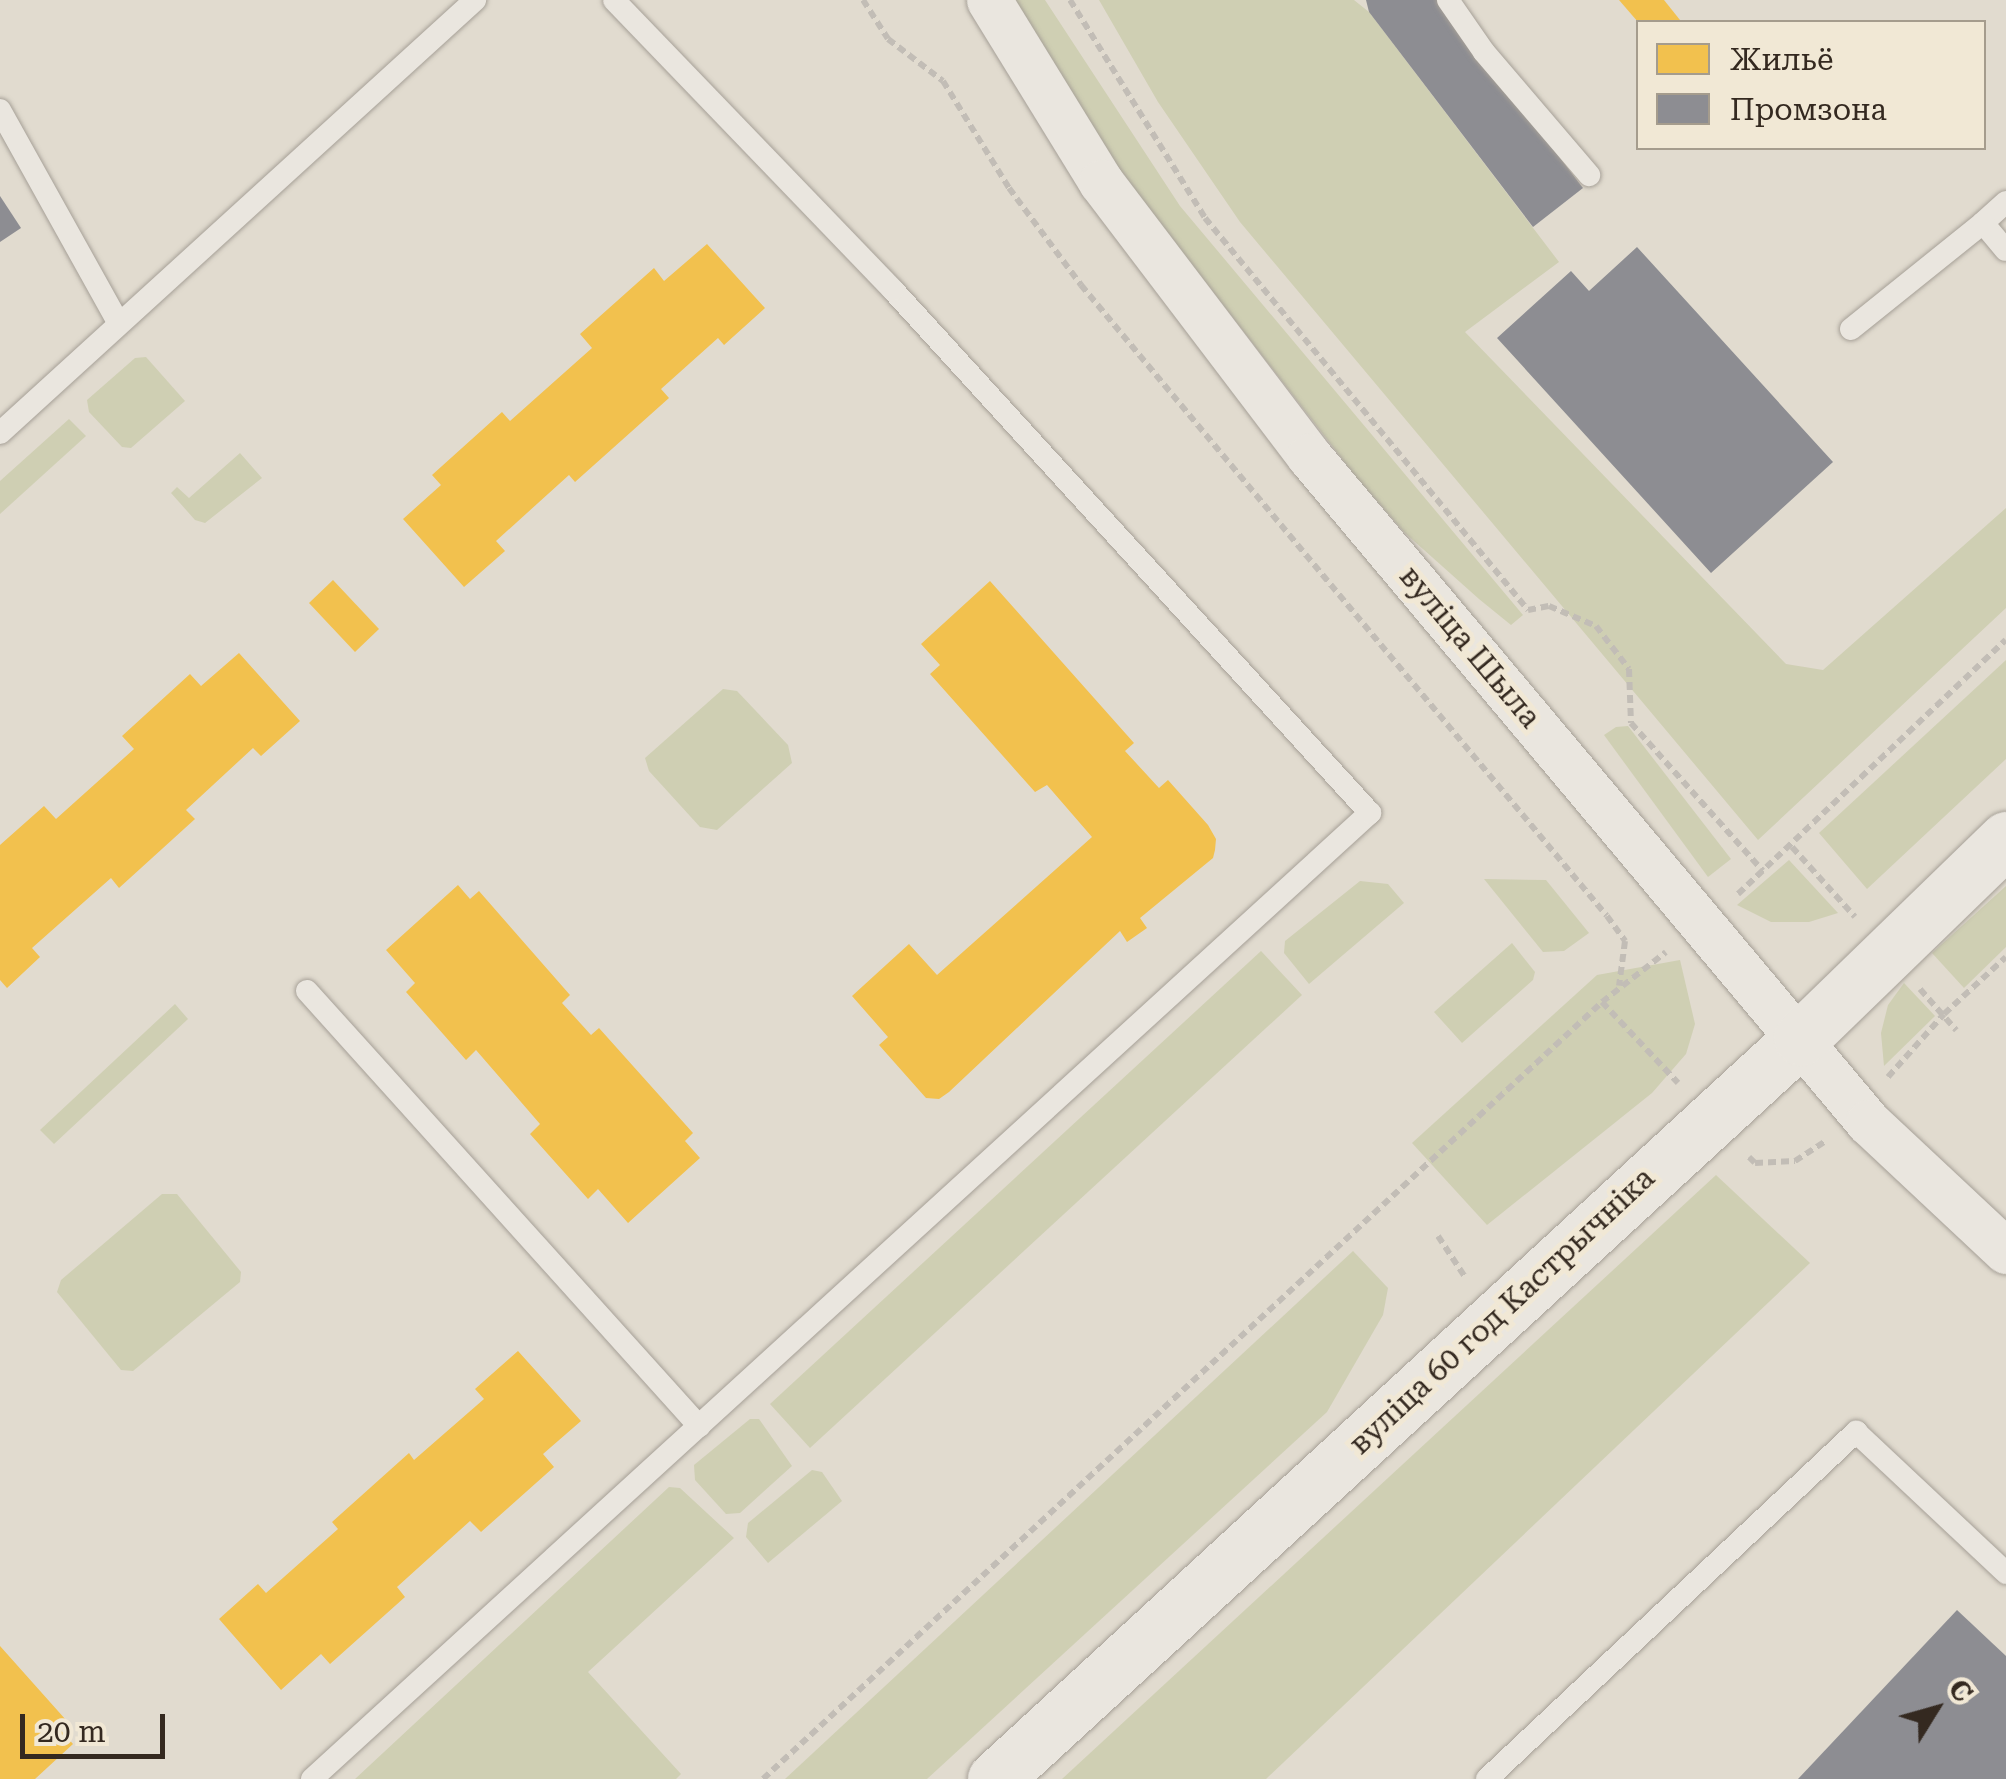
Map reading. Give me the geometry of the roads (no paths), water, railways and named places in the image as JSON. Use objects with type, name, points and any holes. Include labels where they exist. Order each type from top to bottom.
[{"type":"street","name":"вуліца Шыла","points":[[989,0],[1101,182],[1309,456],[1858,1108],[2006,1251]]},
{"type":"street","name":"вуліца 60 год Кастрычніка","points":[[995,1779],[1800,1038],[2006,840]]},
{"type":"lane","points":[[0,433],[475,0]]},
{"type":"lane","points":[[312,1779],[1370,813],[893,290],[614,0]]},
{"type":"lane","points":[[1448,0],[1484,52],[1590,175]]},
{"type":"lane","points":[[0,110],[118,322]]},
{"type":"lane","points":[[1851,330],[2006,202]]},
{"type":"lane","points":[[1983,222],[2006,250]]},
{"type":"lane","points":[[307,991],[698,1426]]},
{"type":"lane","points":[[1487,1779],[1856,1432],[2006,1572]]}]
